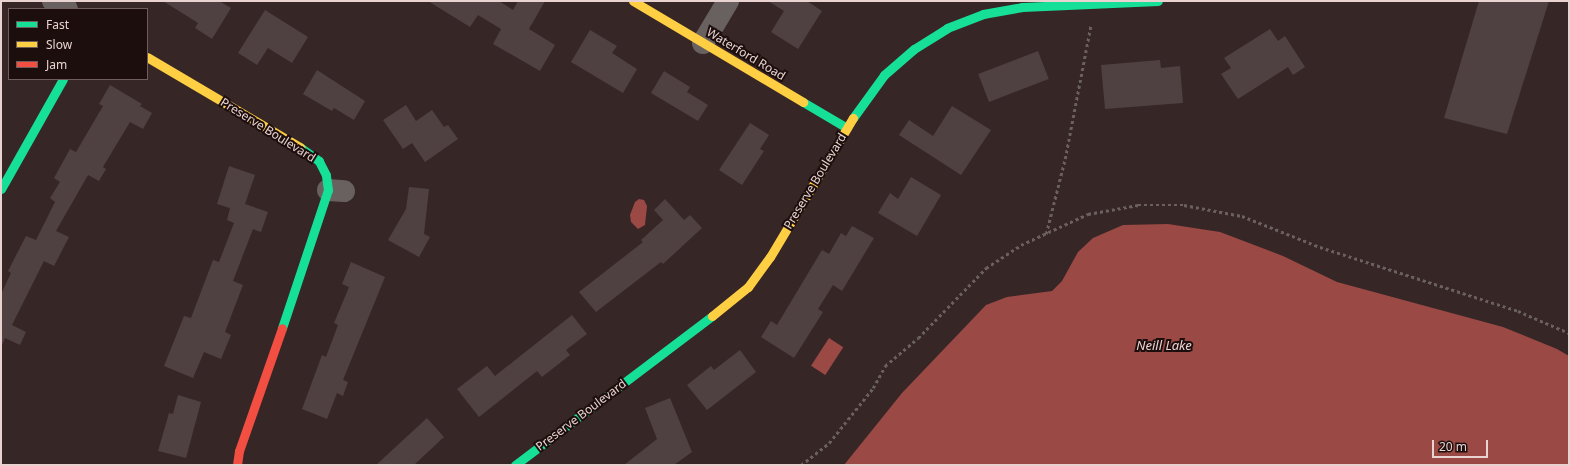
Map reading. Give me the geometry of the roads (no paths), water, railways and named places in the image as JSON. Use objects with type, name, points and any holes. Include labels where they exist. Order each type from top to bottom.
[{"type":"street","points":[[53,1],[65,8]]},
{"type":"street","name":"Waterford Road","points":[[633,1],[847,128]]},
{"type":"street","points":[[703,43],[728,1]]},
{"type":"street","name":"Preserve Boulevard","points":[[515,465],[726,306],[748,287],[767,262],[847,128],[884,75],[914,49],[947,28],[983,14],[1022,7],[1158,1]]},
{"type":"street","name":"Preserve Boulevard","points":[[148,58],[306,150],[319,161],[336,191],[324,208],[239,451],[237,465]]},
{"type":"street","points":[[1,189],[62,80]]},
{"type":"water","points":[[639,199],[644,200],[647,206],[645,225],[638,229],[631,222],[630,215],[635,202]]},
{"type":"water","name":"Neill Lake","points":[[1168,224],[1220,232],[1283,256],[1337,282],[1503,327],[1557,349],[1569,356],[1569,465],[844,465],[902,393],[986,305],[1007,297],[1052,291],[1062,281],[1078,252],[1093,238],[1123,225]]},
{"type":"water","points":[[829,338],[843,347],[825,375],[811,366]]}]
